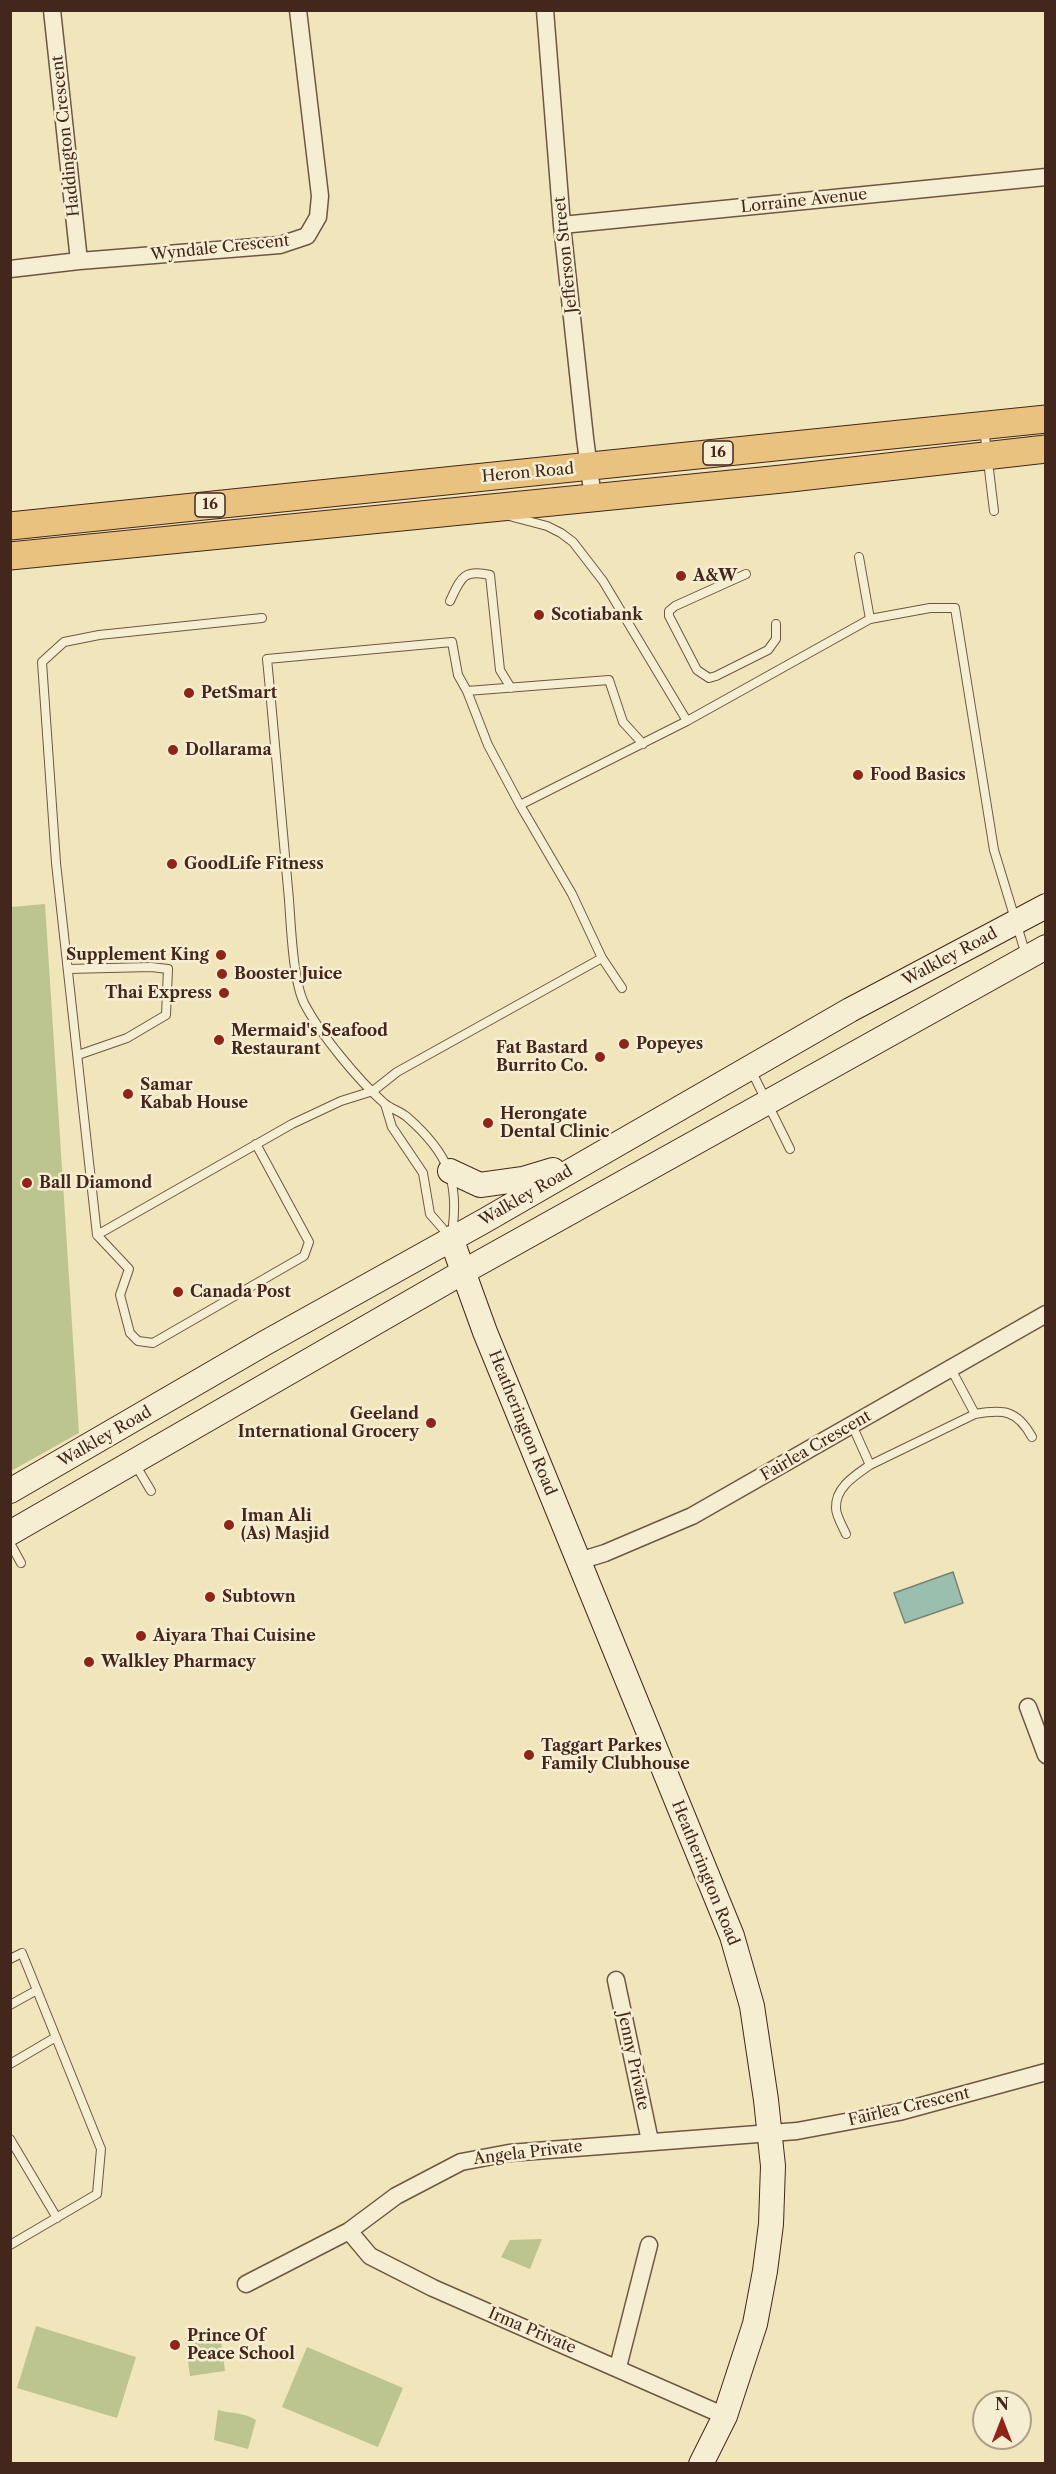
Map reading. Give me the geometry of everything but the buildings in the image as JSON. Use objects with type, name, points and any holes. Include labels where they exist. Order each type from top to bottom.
[{"type":"main road","name":"Heron Road","points":[[10,526],[1046,419]]},
{"type":"main road","name":"Heron Road","points":[[10,556],[593,498],[1046,449]]},
{"type":"main road","name":"Walkley Road","points":[[10,1491],[850,1010],[1046,906]]},
{"type":"main road","points":[[10,1533],[463,1272],[1036,952]]},
{"type":"main road","points":[[450,1171],[480,1185],[500,1184],[598,1155]]},
{"type":"main road","name":"Heatherington Road","points":[[451,1238],[485,1332],[732,1936],[752,2006],[773,2166],[771,2224],[755,2324],[725,2416],[701,2463]]},
{"type":"street","name":"Haddington Crescent","points":[[52,10],[79,261]]},
{"type":"street","name":"Wyndale Crescent","points":[[10,269],[79,261],[280,245],[307,236],[318,217],[320,196],[298,10]]},
{"type":"street","name":"Jefferson Street","points":[[545,10],[562,225],[593,498]]},
{"type":"street","name":"Lorraine Avenue","points":[[562,225],[1046,177]]},
{"type":"street","name":"Fairlea Crescent","points":[[579,1561],[605,1553],[692,1516],[1046,1314]]},
{"type":"street","points":[[1028,1707],[1046,1755]]},
{"type":"street","name":"Jenny Private","points":[[616,1980],[650,2141]]},
{"type":"street","name":"Fairlea Crescent","points":[[770,2133],[797,2131],[899,2112],[1046,2072]]},
{"type":"street","name":"Angela Private","points":[[246,2284],[349,2231],[396,2196],[461,2162],[509,2153],[770,2133]]},
{"type":"street","name":"Irma Private","points":[[349,2231],[370,2256],[381,2262],[514,2325],[618,2367],[725,2416]]},
{"type":"street","points":[[618,2367],[649,2245]]},
{"type":"lane","points":[[984,425],[994,511]]},
{"type":"lane","points":[[482,509],[547,526],[561,532],[573,542],[603,581],[687,721]]},
{"type":"lane","points":[[859,556],[870,619]]},
{"type":"lane","points":[[450,600],[461,579],[475,572],[490,575],[500,670],[511,687]]},
{"type":"lane","points":[[746,574],[675,606],[669,611],[669,616],[697,670],[709,678],[768,650],[776,639],[776,624]]},
{"type":"lane","points":[[520,805],[687,721],[870,619],[930,608],[955,608],[994,850],[1015,922],[1036,952]]},
{"type":"lane","points":[[256,1144],[309,1242],[304,1256],[153,1343],[138,1341],[130,1333],[120,1294],[129,1269],[97,1235],[56,863],[42,662],[64,642],[99,635],[262,618]]},
{"type":"lane","points":[[451,1238],[456,1207],[450,1171],[436,1145],[405,1116],[385,1104],[334,1047],[304,1003],[291,931],[267,659],[452,642],[459,675],[488,745],[572,894],[602,958],[622,988]]},
{"type":"lane","points":[[467,690],[609,680],[623,722],[643,744]]},
{"type":"lane","points":[[97,1235],[256,1144],[341,1101],[373,1091],[397,1072],[602,958]]},
{"type":"lane","points":[[68,969],[151,967],[168,969],[166,1015],[127,1038],[78,1055]]},
{"type":"lane","points":[[750,1067],[790,1149]]},
{"type":"lane","points":[[385,1104],[392,1127],[423,1173],[430,1214],[451,1238]]},
{"type":"lane","points":[[951,1369],[975,1414]]},
{"type":"lane","points":[[846,1534],[836,1508],[839,1492],[849,1480],[870,1465],[975,1414],[995,1410],[1013,1414],[1024,1423],[1032,1437]]},
{"type":"lane","points":[[852,1425],[870,1465]]},
{"type":"lane","points":[[133,1461],[151,1491]]},
{"type":"lane","points":[[10,1542],[21,1563]]},
{"type":"lane","points":[[10,1959],[22,1953],[101,2149],[97,2194],[10,2245]]},
{"type":"lane","points":[[10,2005],[37,1990]]},
{"type":"lane","points":[[10,2064],[56,2037]]},
{"type":"lane","points":[[10,2139],[57,2218]]},
{"type":"green space","points":[[45,904],[79,1433],[11,1471],[11,907]]},
{"type":"green space","points":[[542,2239],[530,2269],[501,2257],[510,2240]]},
{"type":"green space","points":[[36,2326],[136,2357],[117,2418],[17,2388]]},
{"type":"green space","points":[[220,2333],[225,2371],[190,2376],[185,2338]]},
{"type":"green space","points":[[307,2347],[403,2388],[378,2447],[282,2407]]},
{"type":"green space","points":[[218,2410],[242,2414],[256,2420],[248,2449],[214,2440]]},
{"type":"shaded area","points":[[953,1572],[963,1603],[905,1623],[894,1593]]},
{"type":"place","name":"A&W","points":[[681,576]]},
{"type":"place","name":"Scotiabank","points":[[539,615]]},
{"type":"place","name":"PetSmart","points":[[189,693]]},
{"type":"place","name":"Dollarama","points":[[173,750]]},
{"type":"place","name":"Food Basics","points":[[858,775]]},
{"type":"place","name":"GoodLife Fitness","points":[[172,864]]},
{"type":"place","name":"Supplement King","points":[[221,955]]},
{"type":"place","name":"Booster Juice","points":[[222,974]]},
{"type":"place","name":"Thai Express","points":[[224,993]]},
{"type":"place","name":"Mermaid's Seafood Restaurant","points":[[219,1040]]},
{"type":"place","name":"Popeyes","points":[[624,1044]]},
{"type":"place","name":"Fat Bastard Burrito Co.","points":[[600,1057]]},
{"type":"place","name":"Samar Kabab House","points":[[128,1094]]},
{"type":"place","name":"Herongate Dental Clinic","points":[[488,1123]]},
{"type":"place","name":"Ball Diamond","points":[[27,1183]]},
{"type":"place","name":"Canada Post","points":[[178,1292]]},
{"type":"place","name":"Geeland International Grocery","points":[[431,1423]]},
{"type":"place","name":"Iman Ali (As) Masjid","points":[[229,1525]]},
{"type":"place","name":"Subtown","points":[[210,1597]]},
{"type":"place","name":"Aiyara Thai Cuisine","points":[[141,1636]]},
{"type":"place","name":"Walkley Pharmacy","points":[[89,1662]]},
{"type":"place","name":"Taggart Parkes Family Clubhouse","points":[[529,1755]]},
{"type":"place","name":"Prince Of Peace School","points":[[175,2345]]}]
